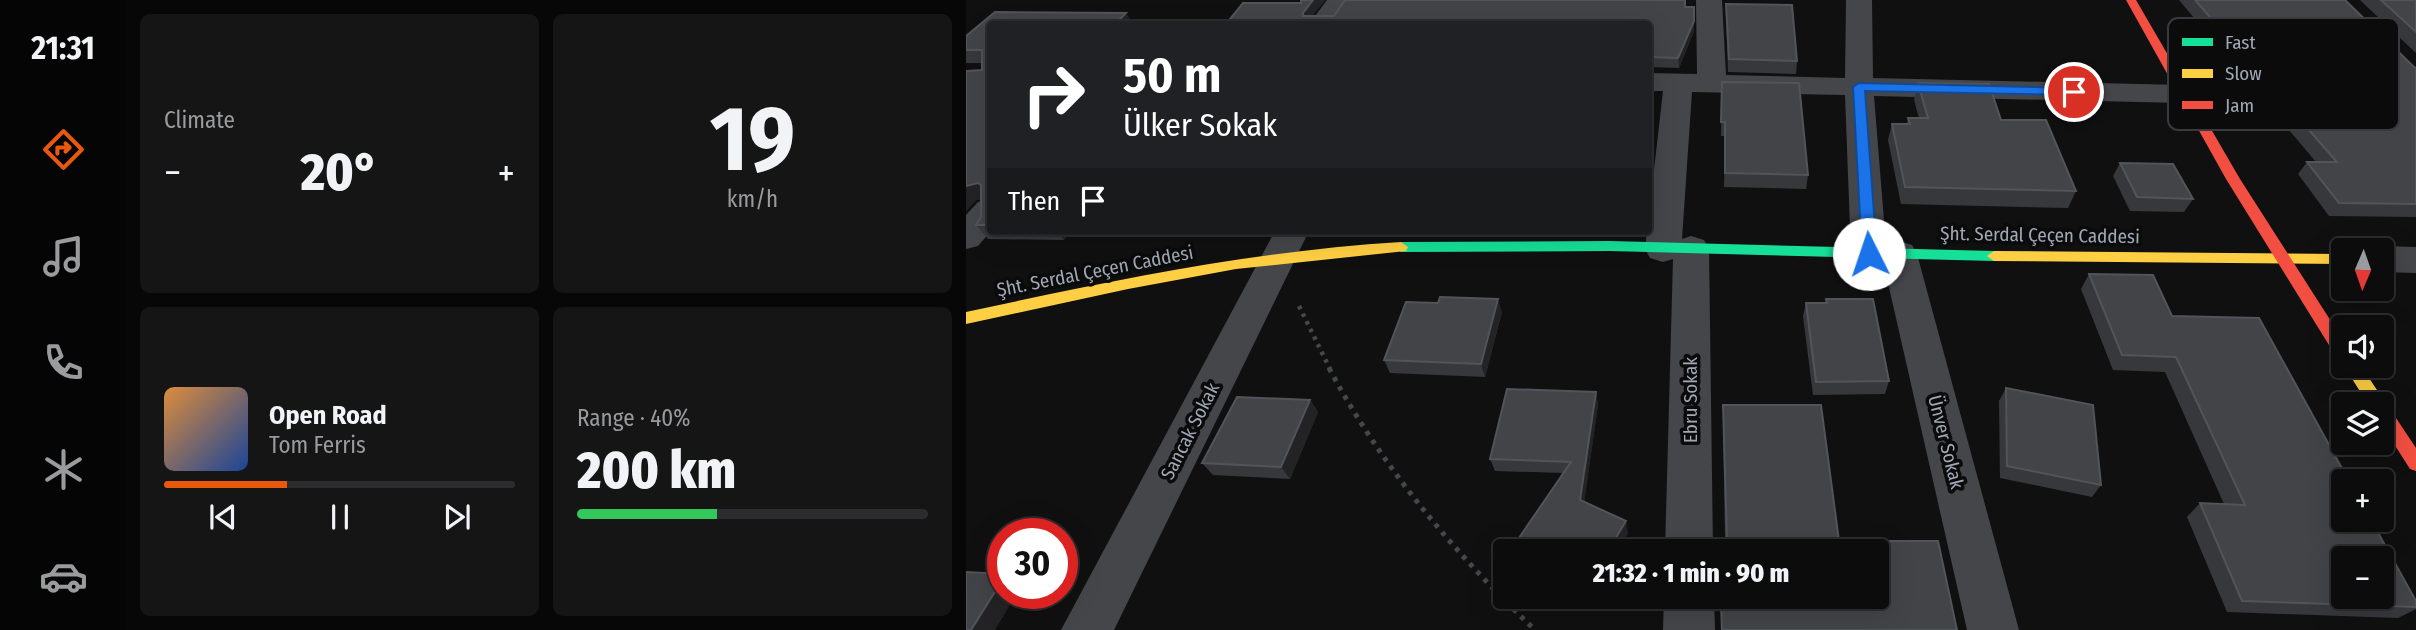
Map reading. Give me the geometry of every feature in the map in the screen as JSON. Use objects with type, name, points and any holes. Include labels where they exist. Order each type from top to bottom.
[{"type":"street","points":[[1324,21],[1340,0]]},
{"type":"street","points":[[1709,0],[1712,83]]},
{"type":"street","name":"Ünver Sokak","points":[[1859,0],[1859,87],[1884,254],[1993,630]]},
{"type":"street","points":[[2131,0],[2168,68]]},
{"type":"street","points":[[1663,82],[2168,94]]},
{"type":"street","name":"Ebru Sokak","points":[[1663,82],[1677,249],[1689,539]]},
{"type":"street","points":[[2204,130],[2331,335]]},
{"type":"street","points":[[966,237],[987,213]]},
{"type":"street","name":"Şht. Serdal Çeçen Caddesi","points":[[966,318],[1285,244],[1354,250],[1440,247],[1677,249],[2331,259]]},
{"type":"street","name":"Sancak Sokak","points":[[1087,630],[1285,244]]},
{"type":"street","points":[[2394,259],[2416,260]]},
{"type":"street","points":[[2394,429],[2416,463]]},
{"type":"street","points":[[1689,609],[1689,630]]},
{"type":"path","points":[[1285,244],[1312,335],[1369,432],[1421,505],[1471,567],[1535,630]]},
{"type":"building","points":[[1301,0],[1313,0],[1303,16],[1334,16],[1345,0],[1685,0],[1685,7],[1694,7],[1694,21],[1678,58],[1652,57],[1652,21],[1228,21],[1243,3],[1301,3]]},
{"type":"building","points":[[2195,0],[2345,0],[2364,18],[2211,18]]},
{"type":"building","points":[[2381,0],[2416,0],[2416,32]]},
{"type":"building","points":[[1726,4],[1792,5],[1797,61],[1729,59]]},
{"type":"building","points":[[995,12],[1126,13],[1118,21],[987,21],[987,225],[976,225],[981,217],[981,185],[978,183],[966,186],[966,71],[982,70],[982,50],[966,50],[966,36]]},
{"type":"building","points":[[2399,52],[2416,68],[2416,204],[2339,203],[2307,162],[2337,162],[2309,130],[2399,130]]},
{"type":"building","points":[[1722,82],[1799,83],[1808,175],[1725,173],[1725,122],[1721,122]]},
{"type":"building","points":[[1918,83],[1989,84],[2001,120],[2046,120],[2076,191],[1905,187],[1892,124],[1910,124],[1908,118],[1928,118]]},
{"type":"building","points":[[2120,163],[2173,164],[2193,199],[2137,197]]},
{"type":"building","points":[[2089,274],[2153,275],[2172,316],[2259,318],[2331,448],[2331,455],[2335,455],[2342,469],[2331,469],[2331,532],[2378,532],[2385,546],[2331,546],[2331,604],[2242,601],[2200,503],[2245,505],[2176,357],[2122,355]]},
{"type":"building","points":[[1440,297],[1498,299],[1481,364],[1384,360],[1406,302],[1438,303]]},
{"type":"building","points":[[1826,299],[1873,299],[1889,381],[1816,382],[1806,303],[1827,303]]},
{"type":"building","points":[[2006,388],[2093,405],[2101,485],[2007,466]]},
{"type":"building","points":[[1507,389],[1596,392],[1580,500],[1626,521],[1615,539],[1518,539],[1571,462],[1490,459]]},
{"type":"building","points":[[1237,397],[1310,400],[1281,467],[1202,463]]},
{"type":"building","points":[[1723,405],[1821,405],[1839,539],[1727,539]]},
{"type":"building","points":[[1889,541],[1938,541],[1957,630],[1722,630],[1721,609],[1889,609]]},
{"type":"building","points":[[2394,561],[2416,601],[2416,607],[2394,606]]},
{"type":"building","points":[[966,572],[987,573],[987,604],[971,630],[966,630]]},
{"type":"traffic: fast","points":[[1401,247],[1610,246],[1994,256]]},
{"type":"traffic: slow","points":[[966,318],[1128,283],[1236,264],[1291,256],[1401,247]]},
{"type":"traffic: slow","points":[[1994,256],[2331,259]]},
{"type":"traffic: slow","points":[[2360,378],[2369,392]]},
{"type":"traffic: jam","points":[[2131,0],[2168,65]]},
{"type":"traffic: jam","points":[[2205,130],[2331,334]]},
{"type":"traffic: jam","points":[[2394,429],[2416,463]]},
{"type":"route","points":[[1869,254],[1859,87],[2074,92]]}]
